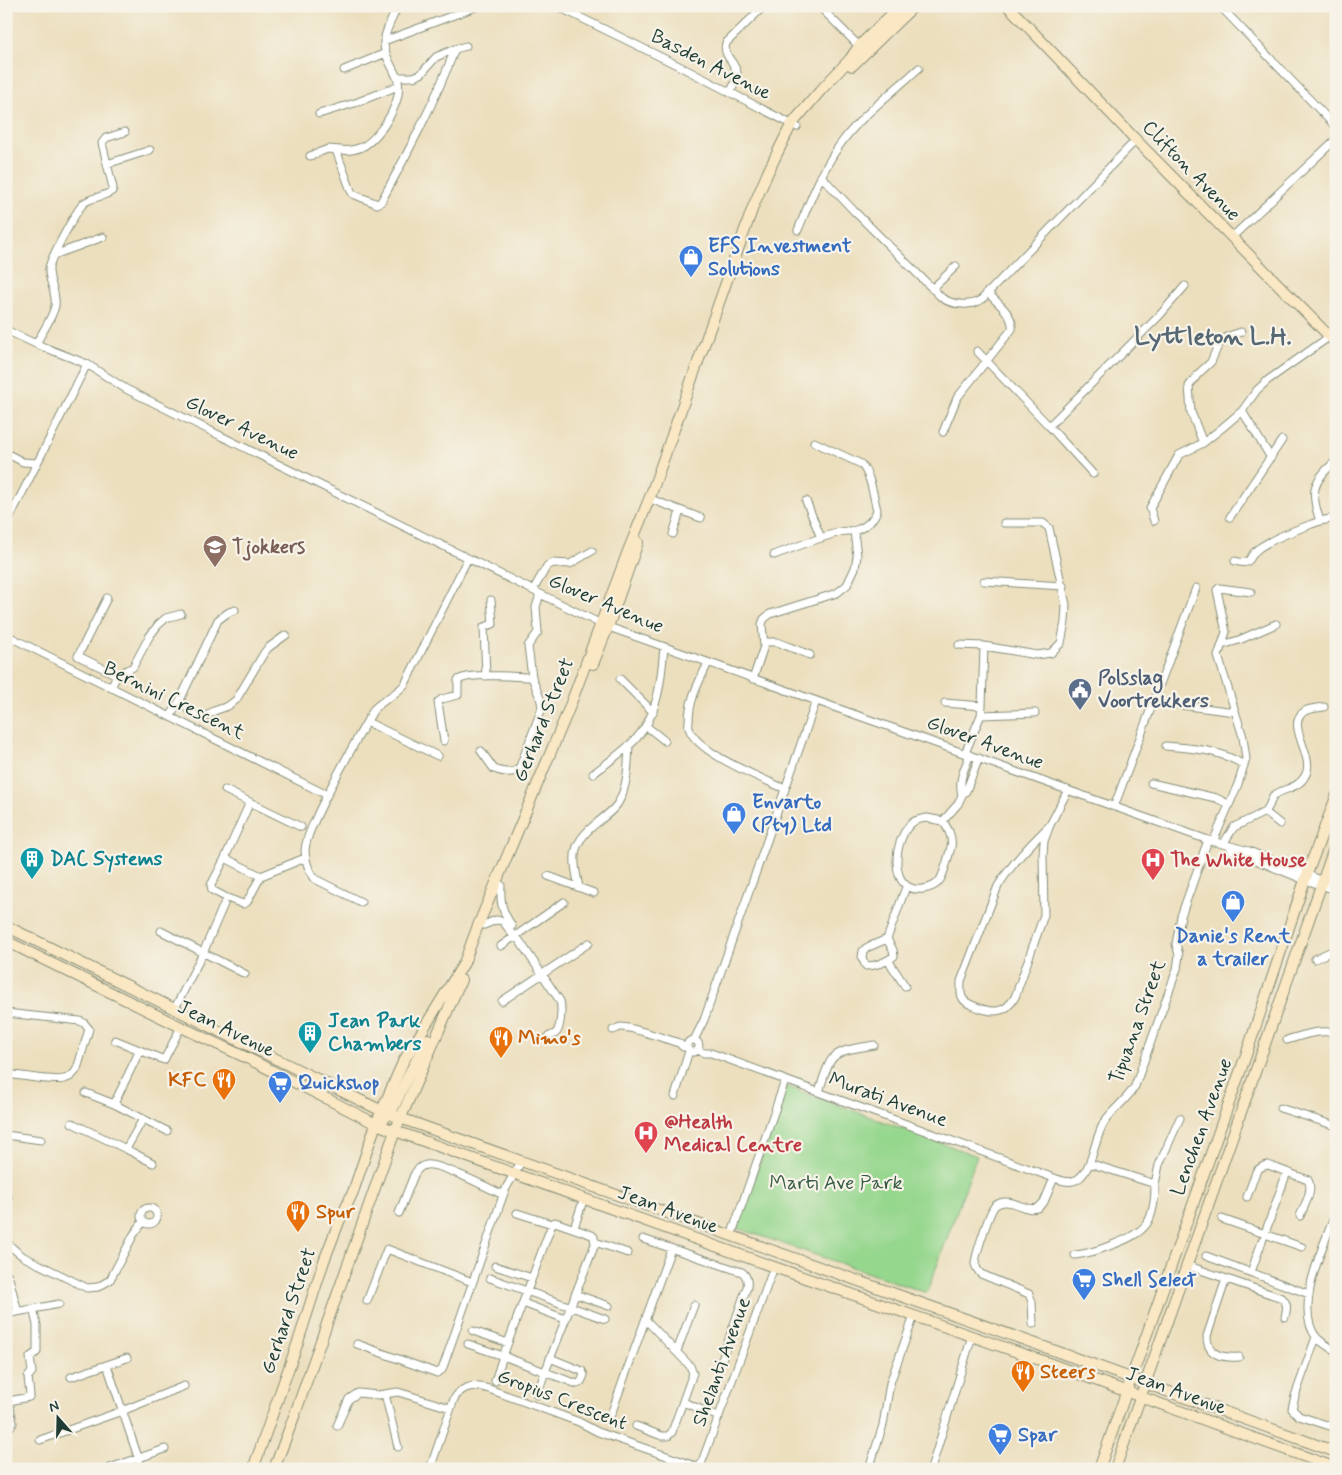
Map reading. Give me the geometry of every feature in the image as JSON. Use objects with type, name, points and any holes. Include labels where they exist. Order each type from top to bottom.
[{"type":"main road","name":"Gerhard Street","points":[[862,49],[900,6]]},
{"type":"main road","name":"Gerhard Street","points":[[253,1469],[298,1342],[324,1261],[353,1192],[376,1124],[386,1112],[403,1062],[464,963],[604,625],[634,533],[653,488],[753,207],[794,126],[821,90],[850,59],[914,6]]},
{"type":"main road","name":"Clifton Avenue","points":[[1003,6],[1023,22]]},
{"type":"main road","name":"Clifton Avenue","points":[[1008,6],[1136,140],[1333,340]]},
{"type":"main road","name":"Gerhard Street","points":[[274,1469],[400,1118],[467,966],[534,802],[653,500],[758,206],[794,126]]},
{"type":"main road","name":"Lenchen Avenue","points":[[1099,1469],[1246,1055],[1306,877],[1336,797]]},
{"type":"main road","name":"Lenchen Avenue","points":[[1115,1469],[1336,843]]},
{"type":"main road","name":"Jean Avenue","points":[[6,926],[400,1118],[1336,1452]]},
{"type":"main road","name":"Jean Avenue","points":[[6,941],[238,1054],[376,1124],[1017,1352],[1336,1468]]},
{"type":"main road","points":[[155,999],[164,1010],[232,1044],[237,1048],[238,1054]]},
{"type":"main road","points":[[386,1112],[428,1040],[444,1018]]},
{"type":"main road","points":[[998,1331],[1016,1344],[1017,1352]]},
{"type":"main road","points":[[1224,1412],[1232,1421],[1256,1429],[1259,1433],[1258,1440]]},
{"type":"street","points":[[310,156],[328,150],[350,150],[362,147],[377,136],[383,128],[397,97],[397,77],[386,53],[384,41],[398,6]]},
{"type":"street","points":[[384,41],[478,6]]},
{"type":"street","name":"Basden Avenue","points":[[557,6],[794,126]]},
{"type":"street","points":[[730,93],[735,82],[736,71],[726,52],[726,43],[764,6]]},
{"type":"street","points":[[819,6],[862,49]]},
{"type":"street","points":[[1220,6],[1336,127]]},
{"type":"street","points":[[397,77],[413,77],[421,74],[436,57],[466,46]]},
{"type":"street","points":[[336,150],[353,194],[375,204],[381,202],[442,82],[455,49]]},
{"type":"street","points":[[344,70],[386,53]]},
{"type":"street","points":[[798,230],[821,176],[840,146],[861,120],[920,68]]},
{"type":"street","points":[[320,114],[358,102],[398,86]]},
{"type":"street","points":[[36,344],[54,310],[56,296],[49,276],[49,268],[54,255],[79,208],[83,204],[112,191],[113,188],[102,142],[106,138],[125,132]]},
{"type":"street","points":[[1232,238],[1336,139]]},
{"type":"street","points":[[821,176],[946,301],[975,303],[982,299],[1136,140]]},
{"type":"street","points":[[107,164],[150,150]]},
{"type":"street","points":[[54,255],[103,237]]},
{"type":"street","points":[[932,289],[956,266]]},
{"type":"street","points":[[1049,426],[1160,315],[1185,286]]},
{"type":"street","points":[[943,432],[957,398],[1012,329],[1013,322],[1009,316],[987,292]]},
{"type":"street","name":"Glover Avenue","points":[[6,330],[87,364],[126,389],[604,625],[1216,842],[1336,890]]},
{"type":"street","points":[[1203,443],[1191,412],[1189,386],[1211,362],[1222,341],[1229,336],[1241,332]]},
{"type":"street","points":[[1154,521],[1150,508],[1176,459],[1183,452],[1203,443],[1242,411],[1257,390],[1268,380],[1333,340]]},
{"type":"street","points":[[977,352],[1094,474]]},
{"type":"street","points":[[6,525],[87,364]]},
{"type":"street","points":[[1242,411],[1271,458]]},
{"type":"street","points":[[1230,517],[1282,440]]},
{"type":"street","points":[[774,555],[841,531],[854,531],[863,527],[876,514],[877,510],[867,473],[861,464],[814,442]]},
{"type":"street","points":[[6,453],[23,462],[37,463]]},
{"type":"street","points":[[1320,521],[1315,503],[1314,490],[1316,482],[1325,470],[1336,461]]},
{"type":"street","points":[[653,500],[701,518]]},
{"type":"street","points":[[806,501],[821,538]]},
{"type":"street","points":[[673,534],[680,510]]},
{"type":"street","points":[[1235,561],[1242,564],[1247,562],[1255,550],[1274,539],[1320,521],[1336,518]]},
{"type":"street","points":[[959,645],[984,646],[1037,655],[1051,653],[1061,643],[1066,605],[1047,525],[1043,523],[1004,523]]},
{"type":"street","points":[[753,679],[765,642],[762,624],[764,619],[770,614],[837,593],[848,585],[855,568],[857,556],[854,531]]},
{"type":"street","points":[[481,751],[494,769],[510,772],[519,769],[542,708],[542,701],[532,677],[528,646],[538,632],[537,592],[547,566],[553,563],[570,564],[592,550]]},
{"type":"street","points":[[361,902],[315,879],[310,872],[306,858],[307,841],[327,794],[366,722],[374,709],[396,694],[405,684],[468,558]]},
{"type":"street","points":[[984,581],[1063,586]]},
{"type":"street","points":[[1114,807],[1196,588]]},
{"type":"street","points":[[1216,842],[1228,804],[1246,759],[1245,748],[1218,656],[1226,632],[1217,589],[1251,592]]},
{"type":"street","points":[[107,598],[78,656],[117,675]]},
{"type":"street","points":[[486,676],[484,627],[492,624],[491,600]]},
{"type":"street","points":[[170,717],[218,620],[235,610]]},
{"type":"street","points":[[111,688],[117,675],[132,667],[148,637],[158,625],[166,618],[181,614]]},
{"type":"street","points":[[1222,645],[1240,640],[1276,624]]},
{"type":"street","name":"Bernini Crescent","points":[[6,635],[327,794]]},
{"type":"street","points":[[180,700],[193,714],[199,717],[205,717],[214,711],[228,706],[236,700],[264,652],[286,635]]},
{"type":"street","points":[[765,642],[777,642],[810,655]]},
{"type":"street","points":[[962,796],[960,782],[967,754],[981,715],[984,646]]},
{"type":"street","points":[[593,774],[629,745],[646,726],[653,712],[658,694],[664,647]]},
{"type":"street","points":[[708,663],[696,687],[689,707],[688,728],[700,744],[728,763],[785,789]]},
{"type":"street","points":[[444,741],[438,702],[442,699],[458,695],[458,680],[461,678],[486,676],[532,677]]},
{"type":"street","points":[[620,679],[653,712]]},
{"type":"street","points":[[674,1096],[701,1027],[816,701]]},
{"type":"street","points":[[945,703],[982,706]]},
{"type":"street","points":[[1173,704],[1235,712]]},
{"type":"street","points":[[1216,842],[1234,826],[1265,812],[1273,796],[1298,784],[1306,776],[1308,762],[1299,734],[1299,717],[1306,711],[1324,707]]},
{"type":"street","points":[[981,715],[1035,713]]},
{"type":"street","points":[[366,722],[438,756]]},
{"type":"street","points":[[646,726],[665,741]]},
{"type":"street","points":[[579,887],[574,862],[576,847],[587,830],[610,812],[618,802],[626,776],[629,745]]},
{"type":"street","points":[[1166,746],[1214,752],[1231,757],[1244,765]]},
{"type":"street","points":[[943,821],[958,804],[970,785],[979,758]]},
{"type":"street","points":[[1151,783],[1216,798],[1228,804]]},
{"type":"street","points":[[225,790],[301,827]]},
{"type":"street","points":[[1050,825],[1026,849],[1003,877],[961,981],[961,995],[966,1002],[982,1009],[993,1011],[1004,1009],[1008,1007],[1015,997],[1044,915],[1044,846],[1050,825],[1068,790]]},
{"type":"street","points":[[250,802],[211,886],[212,890],[243,904],[247,902],[261,876],[306,858]]},
{"type":"street","points":[[1265,812],[1280,824]]},
{"type":"street","points":[[927,818],[943,821],[952,842],[939,881],[935,886],[923,889],[906,887],[899,874],[896,860],[905,832],[918,819],[927,818]]},
{"type":"street","name":"Tipuana Street","points":[[1054,1178],[1068,1182],[1074,1181],[1084,1173],[1102,1126],[1127,1099],[1135,1086],[1177,969],[1178,955],[1176,944],[1181,916],[1216,842]]},
{"type":"street","points":[[224,858],[261,876]]},
{"type":"street","points":[[548,876],[594,893]]},
{"type":"street","name":"Glover Avenue","points":[[1322,883],[1336,884]]},
{"type":"street","points":[[501,885],[500,901],[505,919],[560,1001],[562,1008],[557,1031],[548,1037]]},
{"type":"street","points":[[886,939],[894,953],[892,958],[873,966],[866,966],[861,955],[863,951],[886,939],[906,887]]},
{"type":"street","points":[[501,946],[517,937],[564,902]]},
{"type":"street","points":[[175,1008],[224,904]]},
{"type":"street","points":[[484,925],[496,920],[505,919]]},
{"type":"street","points":[[161,932],[245,974]]},
{"type":"street","points":[[502,1001],[589,943]]},
{"type":"street","points":[[1315,959],[1336,949]]},
{"type":"street","points":[[888,960],[905,986]]},
{"type":"street","points":[[6,1012],[80,1021],[89,1030],[77,1069],[74,1074],[67,1078],[57,1080],[6,1074]]},
{"type":"street","points":[[115,1040],[164,1060],[181,1027]]},
{"type":"street","name":"Murati Avenue","points":[[613,1030],[620,1027],[628,1028],[692,1046],[1054,1178]]},
{"type":"street","points":[[1287,1040],[1311,1033],[1336,1033]]},
{"type":"street","points":[[819,1092],[830,1062],[835,1056],[855,1048],[874,1046]]},
{"type":"street","points":[[114,1104],[140,1050]]},
{"type":"street","points":[[731,1236],[785,1081]]},
{"type":"street","points":[[86,1093],[114,1104],[167,1131]]},
{"type":"street","points":[[1280,1108],[1336,1126]]},
{"type":"street","points":[[1074,1255],[1096,1251],[1121,1242],[1144,1228],[1154,1208],[1155,1184],[1159,1165],[1180,1118]]},
{"type":"street","points":[[126,1149],[143,1119]]},
{"type":"street","points":[[72,1123],[153,1163]]},
{"type":"street","points":[[6,1135],[41,1140]]},
{"type":"street","points":[[357,1344],[439,1373],[443,1368],[503,1195],[522,1160]]},
{"type":"street","points":[[1089,1163],[1155,1184]]},
{"type":"street","points":[[400,1213],[416,1171],[426,1165],[432,1165],[449,1171],[503,1195]]},
{"type":"street","points":[[1247,1197],[1256,1172],[1261,1167],[1268,1165],[1308,1180],[1310,1183],[1308,1196],[1300,1216]]},
{"type":"street","points":[[1251,1272],[1287,1172]]},
{"type":"street","points":[[1033,1324],[1032,1302],[1029,1294],[981,1274],[975,1262],[977,1250],[991,1212],[996,1204],[1005,1202],[1030,1209],[1038,1208],[1044,1202],[1054,1178]]},
{"type":"street","points":[[574,1228],[584,1198]]},
{"type":"street","points":[[1336,1212],[1312,1275],[1308,1316],[1316,1337],[1336,1351]]},
{"type":"street","points":[[517,1213],[552,1224],[557,1222],[574,1228],[593,1236],[595,1242],[537,1396]]},
{"type":"street","points":[[1222,1219],[1302,1247]]},
{"type":"street","points":[[6,1242],[24,1256],[86,1288],[91,1288],[103,1285],[110,1280],[134,1234],[143,1222]]},
{"type":"street","points":[[495,1381],[552,1224]]},
{"type":"street","points":[[643,1239],[742,1272],[746,1277],[747,1287],[721,1362]]},
{"type":"street","points":[[595,1242],[628,1253]]},
{"type":"street","points":[[367,1301],[386,1249],[472,1282]]},
{"type":"street","points":[[610,1417],[671,1249]]},
{"type":"street","points":[[1206,1256],[1309,1294]]},
{"type":"street","points":[[1186,1265],[1282,1298],[1286,1302],[1287,1307],[1285,1317]]},
{"type":"street","points":[[495,1266],[532,1278]]},
{"type":"street","name":"Shelanti Avenue","points":[[702,1468],[774,1267]]},
{"type":"street","points":[[8,1275],[18,1312]]},
{"type":"street","points":[[490,1278],[605,1319]]},
{"type":"street","points":[[1226,1278],[1207,1336],[1207,1342],[1210,1349],[1217,1355],[1225,1358],[1239,1357]]},
{"type":"street","points":[[575,1294],[609,1306]]},
{"type":"street","points":[[523,1303],[565,1319]]},
{"type":"street","points":[[6,1314],[59,1304]]},
{"type":"street","points":[[677,1351],[694,1304]]},
{"type":"street","points":[[6,1429],[13,1423],[9,1401],[29,1397],[30,1395],[28,1377],[32,1372],[30,1357],[37,1352],[36,1325],[32,1309]]},
{"type":"street","points":[[869,1469],[883,1425],[890,1383],[914,1316]]},
{"type":"street","points":[[636,1426],[662,1436],[668,1436],[672,1432],[693,1372],[677,1351],[646,1320]]},
{"type":"street","points":[[473,1331],[508,1343]]},
{"type":"street","points":[[930,1469],[972,1336]]},
{"type":"street","points":[[1316,1337],[1292,1409],[1299,1416],[1336,1428]]},
{"type":"street","points":[[468,1344],[577,1384],[581,1382],[584,1375],[582,1371],[550,1358]]},
{"type":"street","points":[[71,1377],[127,1358]]},
{"type":"street","points":[[107,1365],[142,1469]]},
{"type":"street","points":[[40,1440],[184,1386]]},
{"type":"street","name":"Gropius Crescent","points":[[430,1469],[450,1408],[460,1390],[470,1386],[478,1386],[507,1395],[579,1422],[598,1432],[702,1468]]},
{"type":"street","points":[[336,1426],[349,1399],[358,1393],[378,1395],[398,1392],[450,1408]]},
{"type":"street","points":[[385,1394],[398,1448]]},
{"type":"street","points":[[682,1402],[719,1417]]},
{"type":"street","points":[[107,1469],[164,1449]]},
{"type":"green space","name":"Marti Ave Park","points":[[786,1086],[977,1156],[927,1293],[737,1228]]},
{"type":"place","name":"EFS Investment Solutions","points":[[691,278]]},
{"type":"place","name":"Tjokkers","points":[[215,568]]},
{"type":"place","name":"Polsslag Voortrekkers","points":[[1080,711]]},
{"type":"place","name":"Envarto (Pty) Ltd","points":[[734,835]]},
{"type":"place","name":"DAC Systems","points":[[32,880]]},
{"type":"place","name":"The White House","points":[[1153,881]]},
{"type":"place","name":"Danie's Rent a trailer","points":[[1233,923]]},
{"type":"place","name":"Jean Park Chambers","points":[[310,1054]]},
{"type":"place","name":"Mimo's","points":[[501,1059]]},
{"type":"place","name":"KFC","points":[[224,1101]]},
{"type":"place","name":"Quickshop","points":[[280,1104]]},
{"type":"place","name":"@Health Medical Centre","points":[[646,1154]]},
{"type":"place","name":"Spur","points":[[298,1233]]},
{"type":"place","name":"Shell Select","points":[[1084,1301]]},
{"type":"place","name":"Steers","points":[[1023,1393]]},
{"type":"place","name":"Spar","points":[[1000,1456]]},
{"type":"district","name":"Lyttleton L.H.","points":[[1213,337]]}]
